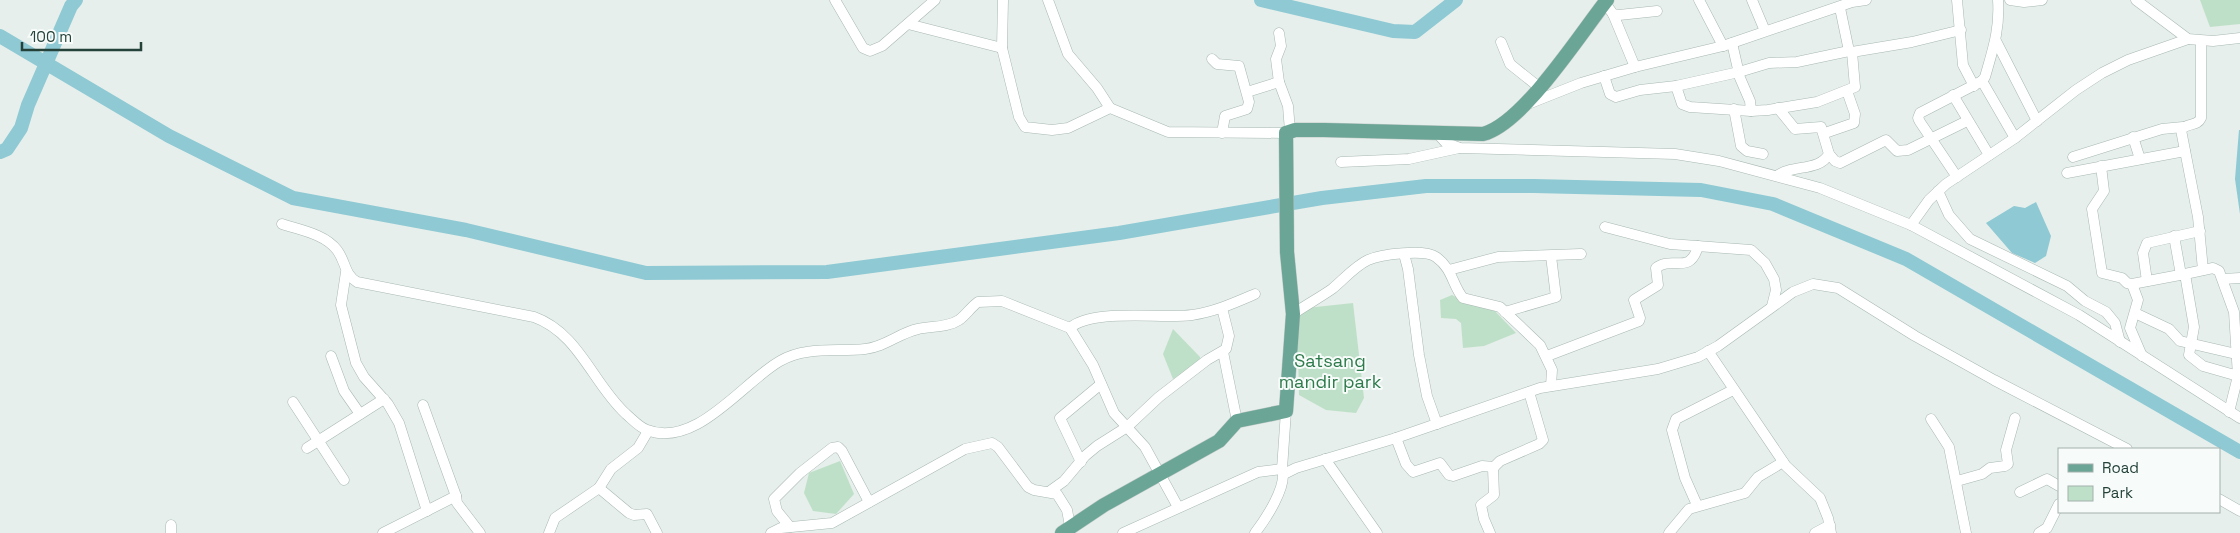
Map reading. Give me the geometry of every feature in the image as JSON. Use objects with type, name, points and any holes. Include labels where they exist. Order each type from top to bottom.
[{"type":"main road","points":[[1066,530],[1104,505],[1219,441],[1237,421],[1286,411],[1293,314],[1287,252],[1286,165],[1288,132],[1490,132],[1527,104],[1608,6]]},
{"type":"street","points":[[835,0],[863,48],[870,51],[882,46],[935,0]]},
{"type":"street","points":[[1003,0],[1002,48],[1019,117],[1025,127],[1061,129],[1079,124],[1105,109]]},
{"type":"street","points":[[1048,0],[1068,54],[1097,88],[1105,109],[1168,132],[1288,132],[1288,106],[1279,82],[1276,59],[1280,46],[1279,33]]},
{"type":"street","points":[[1699,0],[1727,44],[1749,96],[1751,111]]},
{"type":"street","points":[[1752,0],[1766,31]]},
{"type":"street","points":[[1527,104],[1604,76],[1727,44],[1831,6],[1866,0]]},
{"type":"street","points":[[1958,0],[1963,65],[1978,83],[2015,138]]},
{"type":"street","points":[[1957,177],[1918,115],[1978,83],[1985,77],[2000,22],[1998,0]]},
{"type":"street","points":[[2010,0],[2024,2],[2042,0]]},
{"type":"street","points":[[2136,0],[2188,39]]},
{"type":"street","points":[[1635,67],[1608,6],[1657,11]]},
{"type":"street","points":[[1676,86],[1680,100],[1686,107],[1751,111],[1817,102],[1854,89],[1856,82],[1850,51],[1831,6]]},
{"type":"street","points":[[908,24],[1002,48]]},
{"type":"street","points":[[1604,76],[1610,94],[1616,97],[1640,90],[1676,86],[1739,72],[1769,63],[1797,62],[1850,51],[1912,42],[1961,30]]},
{"type":"street","points":[[1911,225],[1938,191],[2015,138],[2102,73],[2128,60],[2188,39],[2201,41],[2240,38]]},
{"type":"street","points":[[1996,41],[2036,121]]},
{"type":"street","points":[[2073,157],[2162,129],[2196,124],[2202,118],[2201,41]]},
{"type":"street","points":[[1501,42],[1510,64],[1540,88]]},
{"type":"street","points":[[1212,59],[1217,64],[1239,66],[1249,102],[1247,110],[1225,116],[1222,133]]},
{"type":"street","points":[[1247,92],[1279,82]]},
{"type":"street","points":[[1825,133],[1854,123],[1855,114],[1848,91]]},
{"type":"street","points":[[1953,95],[1989,155]]},
{"type":"street","points":[[1778,108],[1795,130],[1819,126],[1825,133],[1829,154],[1835,161],[1840,163],[1886,140],[1894,149],[1901,152],[1967,121]]},
{"type":"street","points":[[1734,109],[1740,146],[1747,151],[1763,154]]},
{"type":"street","points":[[2183,127],[2182,138],[2200,231],[2203,270]]},
{"type":"street","points":[[1437,133],[1446,143],[1460,148]]},
{"type":"street","points":[[2133,137],[2140,159]]},
{"type":"street","points":[[1341,162],[1409,159],[1460,148],[1675,154],[1719,161],[1820,188],[1911,225],[2079,315],[2240,418]]},
{"type":"street","points":[[2067,172],[2185,151]]},
{"type":"street","points":[[1777,176],[1788,169],[1813,166],[1825,159],[1829,154]]},
{"type":"street","points":[[2101,166],[2104,190],[2092,209],[2098,235],[2100,271],[2103,274],[2122,278],[2132,284],[2138,300],[2130,328],[2143,356]]},
{"type":"street","points":[[1938,191],[1952,219],[1970,239],[2066,286],[2085,301],[2106,312],[2115,323],[2120,342]]},
{"type":"street","points":[[282,224],[328,241],[337,249],[344,260],[346,272],[341,292],[343,317],[360,370],[384,399],[398,423],[427,511]]},
{"type":"street","points":[[1605,227],[1670,244],[1742,248],[1757,255],[1765,263],[1776,284],[1776,295],[1772,306]]},
{"type":"street","points":[[2147,281],[2144,247],[2152,240],[2200,231]]},
{"type":"street","points":[[2174,236],[2194,327],[2188,351],[2192,360],[2215,371],[2239,376]]},
{"type":"street","points":[[1547,356],[1639,321],[1640,318],[1634,300],[1658,286],[1656,268],[1662,265],[1690,261],[1695,256],[1698,246]]},
{"type":"street","points":[[1293,314],[1314,302],[1369,260],[1404,254],[1430,254],[1438,258],[1449,270],[1457,290],[1463,298],[1491,304],[1505,312],[1540,345],[1547,356],[1553,376],[1551,386]]},
{"type":"street","points":[[1404,254],[1408,269],[1427,396],[1437,424]]},
{"type":"street","points":[[1449,270],[1498,257],[1581,254]]},
{"type":"street","points":[[1505,312],[1556,297],[1551,256]]},
{"type":"street","points":[[2132,284],[2216,269],[2223,280],[2234,312],[2239,355],[2239,376],[2230,412]]},
{"type":"street","points":[[346,272],[357,282],[370,286],[534,317],[548,322],[565,335],[617,406],[638,425],[648,431],[662,432],[681,430],[696,425],[715,413],[767,370],[789,356],[803,352],[867,349],[882,345],[910,332],[947,325],[959,320],[972,306],[984,300],[1002,301],[1070,328],[1090,360],[1114,413],[1145,447],[1178,507]]},
{"type":"street","points":[[2223,280],[2240,278]]},
{"type":"street","points":[[1123,533],[1258,472],[1283,472],[1396,438],[1551,386],[1658,369],[1698,357],[1804,286],[1823,284],[1838,288],[1915,336],[1986,376],[2125,448]]},
{"type":"street","points":[[1070,328],[1084,320],[1190,316],[1222,308],[1255,294]]},
{"type":"street","points":[[1050,491],[1064,481],[1097,446],[1127,427],[1159,397],[1207,360],[1223,352],[1229,343],[1229,336],[1222,308]]},
{"type":"street","points":[[2135,313],[2169,329],[2180,341],[2239,355]]},
{"type":"street","points":[[1708,351],[1783,462],[1798,480],[1820,498],[1830,529],[1815,533]]},
{"type":"street","points":[[1223,352],[1237,421]]},
{"type":"street","points":[[331,356],[344,391],[360,414]]},
{"type":"street","points":[[1081,462],[1060,418],[1101,384]]},
{"type":"street","points":[[1697,505],[1683,470],[1672,430],[1673,424],[1676,419],[1733,390]]},
{"type":"street","points":[[1490,533],[1481,505],[1494,495],[1491,472],[1494,467],[1543,440],[1529,392]]},
{"type":"street","points":[[307,448],[384,399]]},
{"type":"street","points":[[293,402],[344,480]]},
{"type":"street","points":[[423,405],[457,503],[480,533]]},
{"type":"street","points":[[1255,533],[1280,492],[1283,472],[1286,411]]},
{"type":"street","points":[[1957,481],[1982,474],[1990,468],[2008,464],[2006,450],[2015,418]]},
{"type":"street","points":[[1931,419],[1937,432],[1947,442],[1957,481],[1966,533]]},
{"type":"street","points":[[549,533],[558,515],[600,488],[610,469],[638,448],[648,431]]},
{"type":"street","points":[[1396,438],[1406,464],[1413,472],[1440,463],[1449,475],[1453,476],[1482,466],[1494,467]]},
{"type":"street","points":[[771,533],[790,527],[832,523],[965,448],[992,443],[998,447],[1028,487],[1034,490],[1050,491],[1058,494],[1062,499],[1066,530]]},
{"type":"street","points":[[790,527],[777,511],[774,499],[800,473],[832,448],[838,447],[842,451],[869,502]]},
{"type":"street","points":[[1325,459],[1377,533]]},
{"type":"street","points":[[1669,533],[1681,516],[1697,505],[1745,493],[1758,477],[1783,462]]},
{"type":"street","points":[[2020,492],[2048,479],[2058,485]]},
{"type":"street","points":[[600,488],[620,503],[628,513],[634,515],[647,514],[657,533]]},
{"type":"street","points":[[383,533],[456,496]]},
{"type":"street","points":[[2220,500],[2240,511]]},
{"type":"street","points":[[2039,533],[2047,528],[2058,506]]},
{"type":"green space","points":[[2200,0],[2240,0],[2240,24],[2210,27]]},
{"type":"green space","points":[[1452,295],[1466,302],[1491,307],[1516,333],[1484,346],[1463,348],[1461,323],[1456,319],[1441,318],[1440,300]]},
{"type":"green space","name":"Satsang mandir park","points":[[1353,303],[1364,398],[1356,413],[1326,410],[1299,395],[1297,309]]},
{"type":"green space","points":[[1173,329],[1200,357],[1200,362],[1173,379],[1163,354]]},
{"type":"green space","points":[[840,461],[854,494],[836,514],[813,511],[804,493],[809,473]]},
{"type":"water","points":[[2240,130],[2240,214],[2235,179]]},
{"type":"water","points":[[2036,202],[2051,236],[2046,256],[2035,263],[2012,253],[1986,223],[2014,206],[2025,208]]},
{"type":"waterway","points":[[0,152],[7,149],[21,128],[28,105],[71,6],[76,0]]},
{"type":"waterway","points":[[1261,0],[1393,31],[1415,32],[1456,0]]},
{"type":"waterway","points":[[0,36],[169,136],[293,198],[466,230],[646,273],[827,272],[1119,233],[1322,198],[1426,186],[1534,186],[1701,190],[1773,204],[1906,259],[2240,452]]}]
